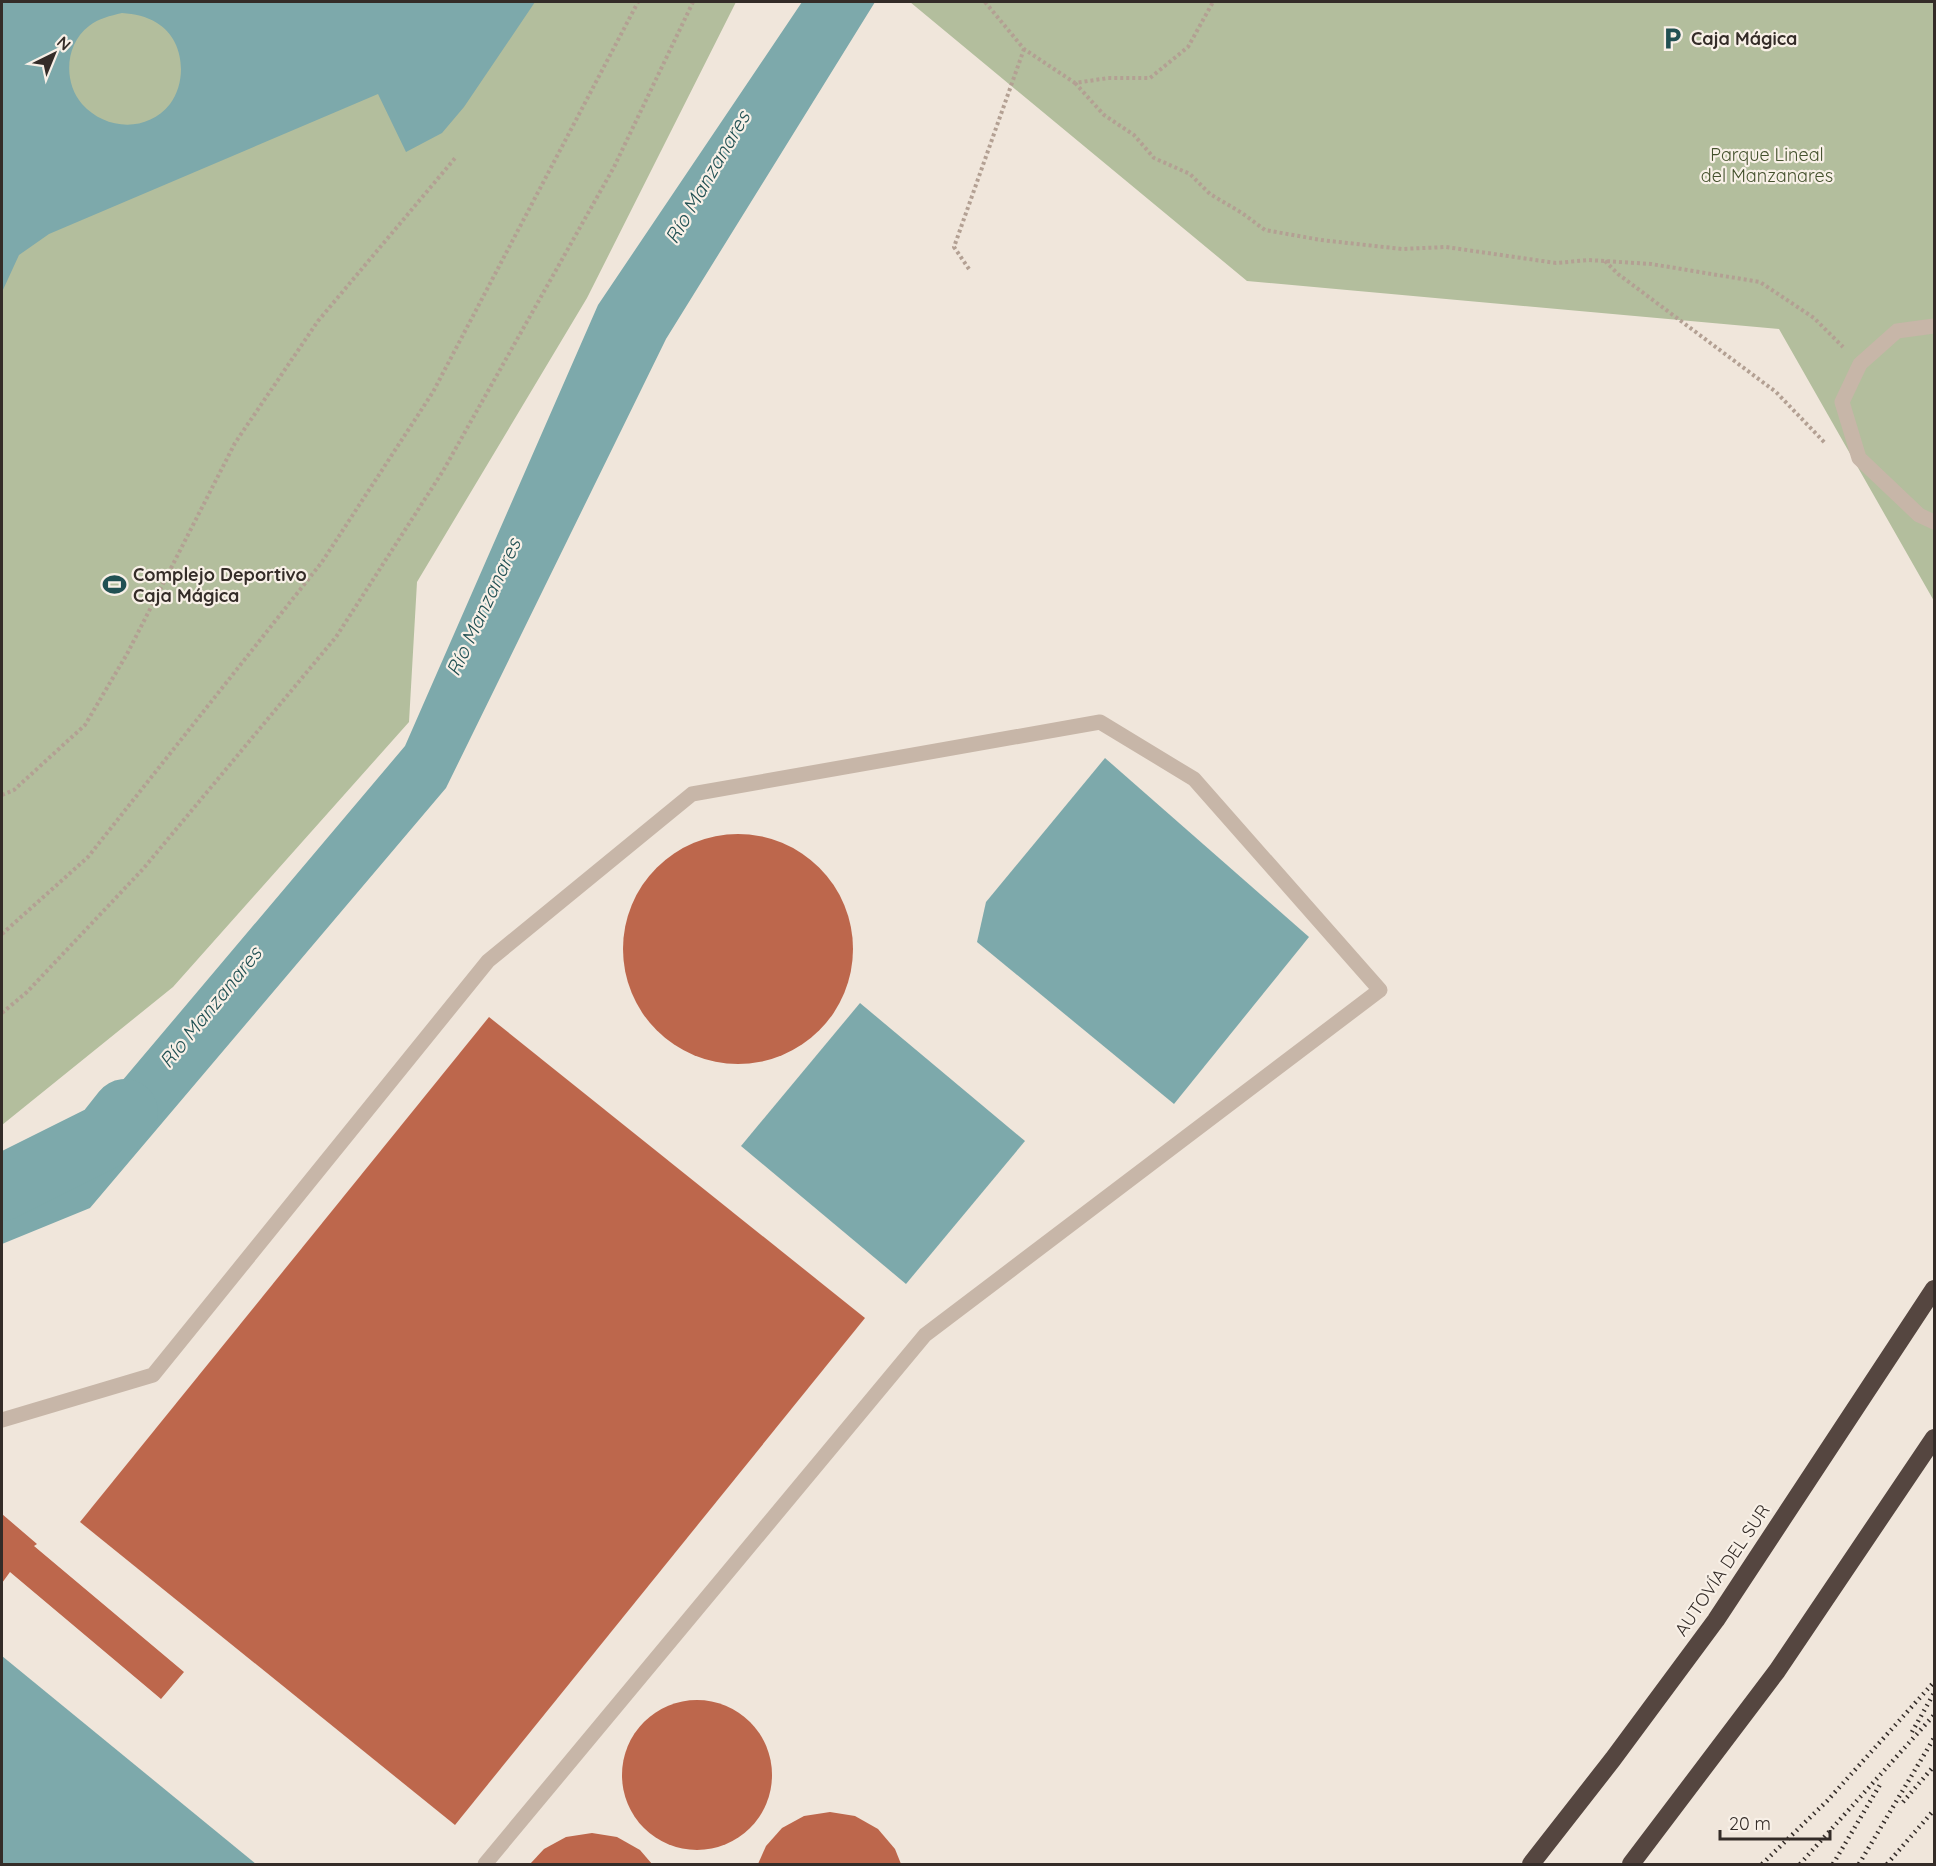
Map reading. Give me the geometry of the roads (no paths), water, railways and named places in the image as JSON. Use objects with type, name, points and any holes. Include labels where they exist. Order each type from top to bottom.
[{"type":"highway","name":"AUTOVÍA DEL SUR","points":[[1531,1864],[1613,1759],[1716,1620],[1935,1289]]},
{"type":"highway","points":[[1631,1864],[1777,1671],[1935,1438]]},
{"type":"street","points":[[1935,326],[1897,331],[1860,363],[1842,402],[1859,458],[1918,515],[1935,522]]},
{"type":"street","points":[[2,1420],[153,1375],[488,961],[692,794],[1100,722],[1194,779],[1380,990],[925,1335],[485,1864]]},
{"type":"water","points":[[2,2],[535,2],[464,107],[442,133],[406,152],[378,94],[49,234],[19,255],[2,292]],"holes":[[[122,13],[149,19],[166,30],[178,49],[180,60],[179,83],[170,104],[150,120],[138,124],[114,123],[91,113],[76,95],[70,74],[71,53],[81,34],[97,21]]]},
{"type":"water","points":[[802,2],[875,2],[666,339],[446,788],[90,1208],[2,1244],[2,1184],[15,1182],[51,1165],[405,746],[598,305]]},
{"type":"water","points":[[1105,758],[1309,937],[1174,1104],[977,942],[986,902]]},
{"type":"water","points":[[860,1003],[1025,1141],[906,1284],[741,1146]]},
{"type":"water","points":[[2,1656],[256,1864],[2,1864]]},
{"type":"waterway","name":"Río Manzanares","points":[[2,1188],[106,1136],[125,1112]]},
{"type":"railway","points":[[1762,1864],[1827,1801],[1934,1682]]},
{"type":"railway","points":[[1912,1732],[1934,1693]]},
{"type":"railway","points":[[1800,1864],[1934,1715]]},
{"type":"railway","points":[[1859,1864],[1934,1738]]},
{"type":"railway","points":[[1903,1802],[1934,1766]]},
{"type":"railway","points":[[1833,1864],[1881,1783]]},
{"type":"railway","points":[[1887,1864],[1934,1810]]},
{"type":"place","name":"Caja Mágica","points":[[1673,38]]},
{"type":"place","name":"Complejo Deportivo Caja Mágica","points":[[115,584]]},
{"type":"park label","name":"Parque Lineal del Manzanares","points":[[1767,164]]}]
